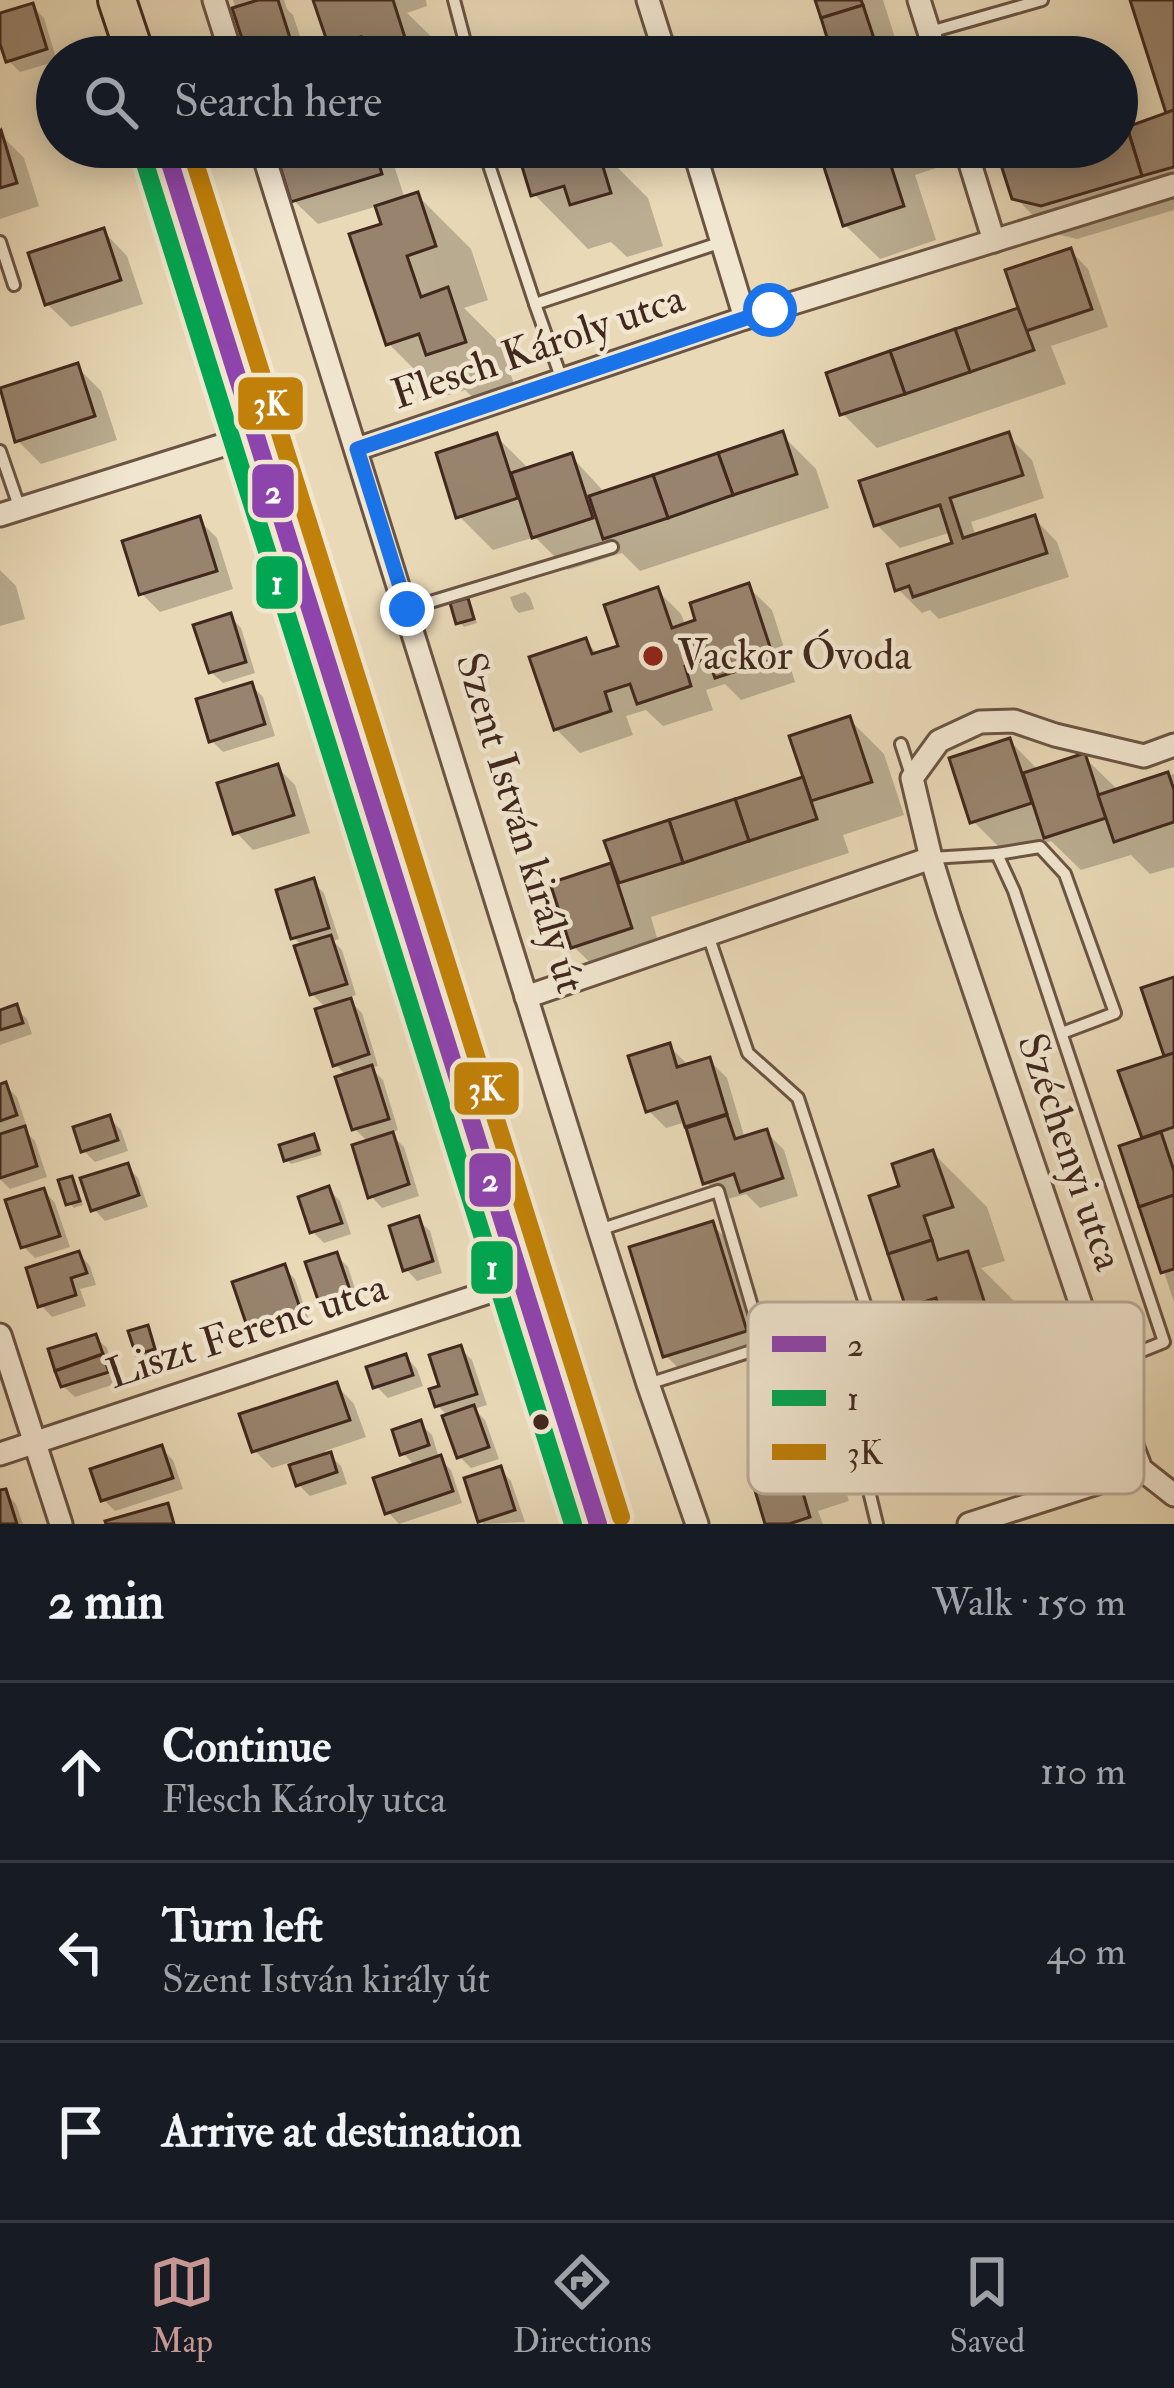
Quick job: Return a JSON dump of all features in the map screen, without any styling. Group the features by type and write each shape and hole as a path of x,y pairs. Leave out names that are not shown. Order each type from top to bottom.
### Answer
{"main road":[{"path":"117,0 129,36"},
{"path":"172,168 598,1524"}],"street":[{"path":"214,0 225,36"},
{"path":"648,0 659,36"},
{"path":"919,0 931,36"},
{"name":"Szent István király út","path":"268,168 599,1230 698,1524"},
{"name":"Flesch Károly utca","path":"699,168 745,318"},
{"path":"971,168 994,241"},
{"name":"Flesch Károly utca","path":"357,449 745,318 1174,185"},
{"path":"10,512 258,434"},
{"path":"912,778 939,740 980,722 1014,721 1144,756 1174,745"},
{"name":"Széchenyi utca","path":"912,778 931,858 1080,1302"},
{"path":"526,997 931,858"},
{"name":"Liszt Ferenc utca","path":"0,1454 519,1282"},
{"path":"0,1335 61,1524"},
{"path":"1144,1471 1174,1495"},
{"path":"969,1524 1063,1494"}],"lane":[{"path":"454,0 463,36"},
{"path":"930,33 1042,0"},
{"path":"490,168 562,380"},
{"path":"0,242 14,285"},
{"path":"535,304 722,242"},
{"path":"0,451 10,512"},
{"path":"407,609 612,547"},
{"path":"901,744 912,778"},
{"path":"931,858 1040,847 1065,874 1115,1013 1062,1033"},
{"path":"997,854 1014,891 1164,1342 1144,1350"},
{"path":"708,935 748,1052 798,1098 864,1302"},
{"path":"599,1230 718,1192 751,1302"},
{"path":"648,1384 748,1352"},
{"path":"870,1494 877,1524"}],"building":[{"path":"278,0 289,36 241,36 232,8"},
{"path":"313,0 393,0 404,36 325,36"},
{"path":"815,0 861,0 863,5 821,18"},
{"path":"1130,0 1174,0 1174,110 1166,113"},
{"path":"33,3 43,36 36,36 36,52 6,62 0,44 0,13"},
{"path":"863,5 873,36 827,36 821,18"},
{"path":"1174,110 1174,167 1142,176 1138,123"},
{"path":"0,131 17,183 0,188"},
{"path":"1138,163 1142,176 1041,206 1012,199 1002,168 1138,168"},
{"path":"280,168 380,168 382,174 291,202"},
{"path":"522,168 603,168 611,193 570,205 564,186 531,196"},
{"path":"824,168 892,168 904,206 843,226"},
{"path":"418,192 436,246 407,256 421,297 448,287 466,342 426,355 419,334 386,345 349,234 381,224 375,206"},
{"path":"104,228 121,280 45,305 28,253"},
{"path":"1071,248 1092,309 1026,331 1005,270"},
{"path":"1018,308 1034,350 970,372 955,329"},
{"path":"955,329 970,372 905,394 890,351"},
{"path":"890,351 905,394 840,415 826,373"},
{"path":"78,363 95,416 15,442 0,388"},
{"path":"783,431 797,474 733,495 718,453"},
{"path":"1009,432 1023,475 950,498 963,538 1035,515 1047,553 913,597 909,586 895,591 887,564 952,543 940,505 874,526 859,481"},
{"path":"497,433 518,498 456,518 436,453"},
{"path":"572,453 593,518 532,538 511,473"},
{"path":"718,453 733,495 668,518 653,475"},
{"path":"653,475 668,518 603,539 589,496"},
{"path":"200,516 217,571 139,595 122,541"},
{"name":"Vackor Óvoda","path":"749,583 774,659 715,678 708,658 685,666 691,686 637,704 630,684 605,692 611,711 554,730 529,657 586,638 592,654 618,646 604,605 658,587 672,628 695,620 690,603"},
{"path":"468,598 474,619 456,624 450,603"},
{"path":"231,613 246,662 209,673 193,625"},
{"path":"252,682 265,724 209,742 196,699"},
{"path":"850,716 872,782 811,801 789,736"},
{"path":"1010,738 1032,803 970,823 949,758"},
{"path":"1085,753 1106,818 1044,838 1023,773"},
{"path":"278,764 294,815 233,834 217,783"},
{"path":"1168,772 1174,790 1174,822 1114,842 1098,795"},
{"path":"803,777 817,819 749,841 735,799"},
{"path":"735,799 749,841 683,863 669,820"},
{"path":"669,820 683,863 619,883 604,841"},
{"path":"611,863 632,928 571,948 550,883"},
{"path":"314,878 329,928 291,939 276,890"},
{"path":"331,935 347,984 310,995 294,946"},
{"path":"1174,977 1174,1053 1164,1056 1141,988"},
{"path":"351,998 369,1054 333,1066 315,1009"},
{"path":"17,1004 23,1023 0,1030 0,1010"},
{"path":"670,1043 677,1067 710,1057 727,1114 685,1127 677,1102 646,1112 628,1056"},
{"path":"1174,1053 1174,1127 1142,1138 1118,1071"},
{"path":"372,1065 389,1119 352,1130 335,1077"},
{"path":"6,1082 17,1115 0,1121 0,1084"},
{"path":"110,1115 118,1140 81,1152 73,1127"},
{"path":"727,1115 735,1139 767,1129 783,1178 740,1192 734,1174 703,1184 686,1128"},
{"path":"25,1126 37,1166 0,1178 0,1134"},
{"path":"393,1132 409,1184 368,1198 352,1145"},
{"path":"1161,1132 1174,1171 1174,1195 1139,1207 1119,1146"},
{"path":"314,1134 319,1150 284,1161 279,1145"},
{"path":"933,1150 953,1207 924,1216 932,1240 888,1254 869,1196 899,1186 892,1164"},
{"path":"128,1163 139,1195 91,1211 80,1178"},
{"path":"72,1176 80,1201 66,1205 58,1180"},
{"path":"329,1186 342,1223 310,1233 298,1197"},
{"path":"44,1188 60,1236 21,1248 5,1200"},
{"path":"1174,1195 1174,1269 1161,1273 1139,1207"},
{"path":"419,1216 433,1261 403,1271 389,1226"},
{"path":"713,1221 747,1331 663,1357 629,1247"},
{"path":"932,1240 938,1260 968,1251 984,1302 937,1302 936,1298 904,1302 888,1254"},
{"path":"79,1251 87,1273 71,1278 76,1295 38,1307 26,1268"},
{"path":"337,1252 351,1293 319,1303 305,1262"},
{"path":"285,1264 301,1311 248,1329 232,1282"},
{"path":"148,1325 155,1349 136,1355 128,1331"},
{"path":"96,1334 103,1354 55,1371 48,1349"},
{"path":"461,1345 477,1394 435,1407 429,1389 439,1386 429,1355"},
{"path":"103,1354 109,1372 61,1387 55,1371"},
{"path":"406,1354 413,1375 373,1388 366,1367"},
{"path":"337,1382 350,1420 252,1452 239,1414"},
{"path":"474,1405 489,1447 457,1458 442,1416"},
{"path":"421,1420 429,1445 400,1455 392,1430"},
{"path":"162,1445 173,1478 101,1501 90,1469"},
{"path":"331,1452 337,1472 296,1486 289,1465"},
{"path":"441,1455 453,1491 385,1514 373,1478"},
{"path":"501,1466 515,1510 478,1522 464,1478"},
{"path":"6,1489 17,1524 0,1524 0,1490"},
{"path":"756,1494 803,1494 810,1517 789,1524 765,1524"},
{"path":"168,1503 174,1524 105,1521"}],"transit line":[{"name":"1","path":"146,168 573,1524"},
{"name":"2","path":"172,168 598,1524"},
{"name":"3K","path":"197,168 621,1517"}],"place":[{"name":"Vackor Óvoda","path":"653,656"}],"route":[{"path":"407,609 357,449 770,310"}]}
